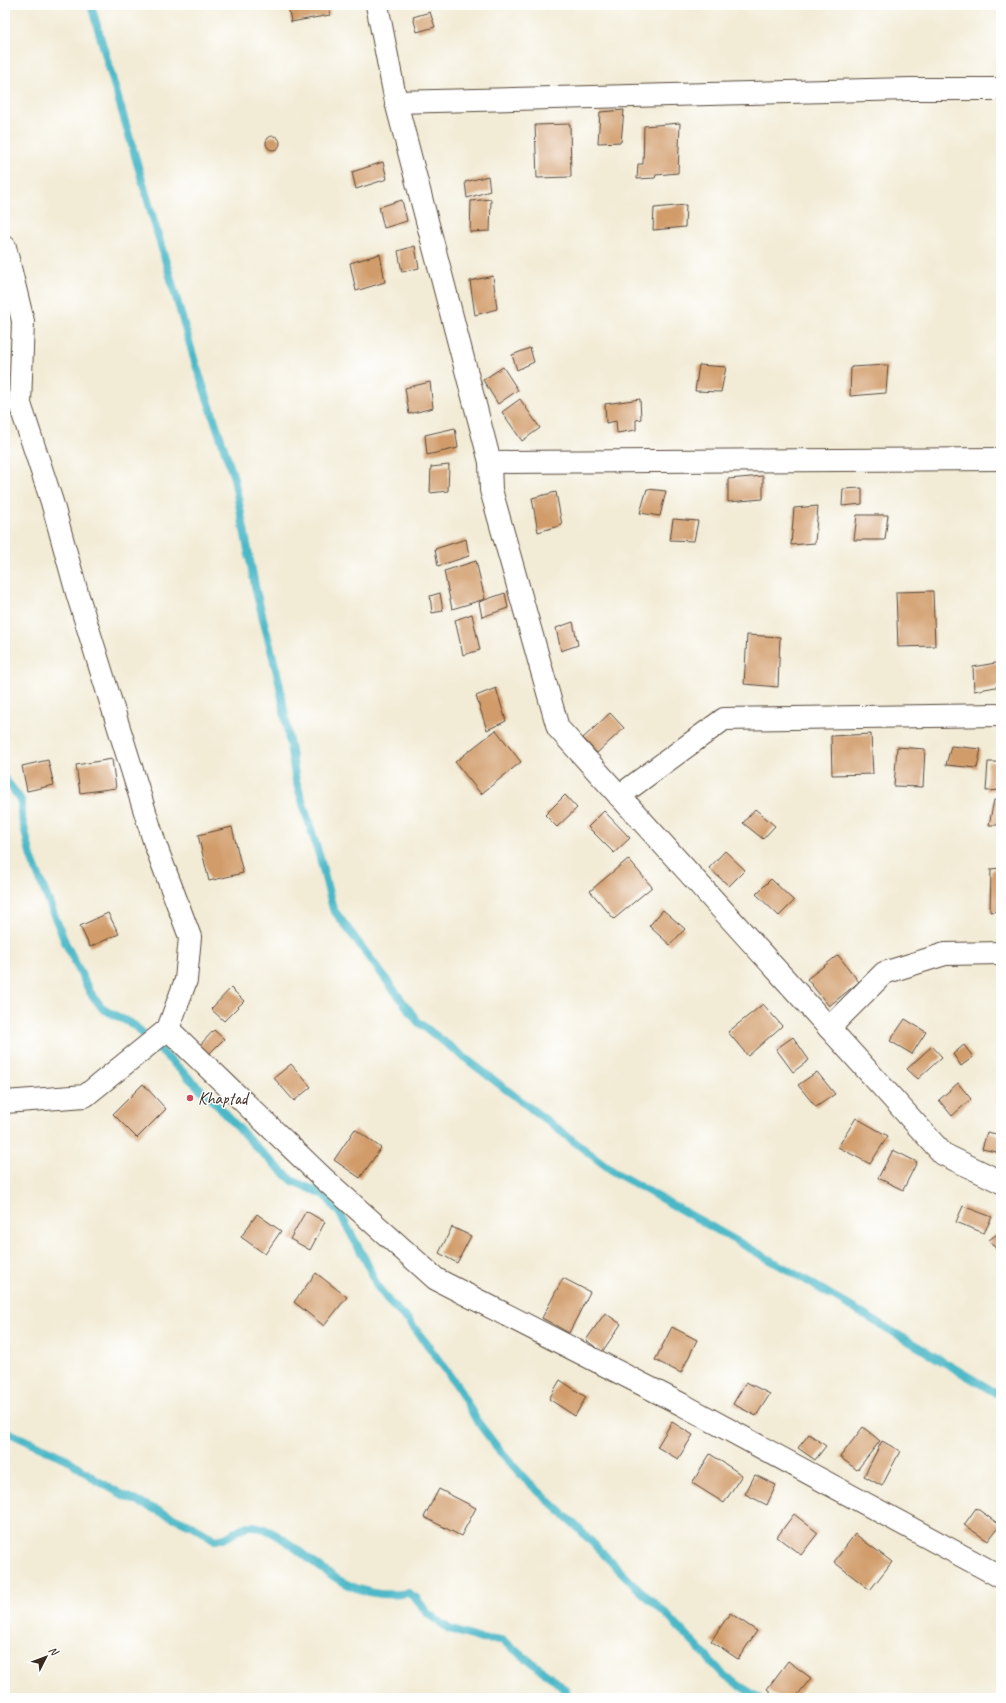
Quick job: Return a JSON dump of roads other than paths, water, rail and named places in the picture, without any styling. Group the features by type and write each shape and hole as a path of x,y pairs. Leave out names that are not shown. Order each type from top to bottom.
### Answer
{"street":[{"path":"377,5 396,102 490,462 491,490 558,728 943,1154 1001,1182"},
{"path":"396,102 910,89 1001,89"},
{"path":"5,247 23,321 20,404 52,502 77,593 152,836 190,937 186,980 163,1033 85,1096 5,1102"},
{"path":"490,462 1001,459"},
{"path":"619,796 724,719 1001,715"},
{"path":"829,1028 884,973 945,954 1001,953"},
{"path":"163,1033 436,1280 683,1405 1001,1577"}],"waterway":[{"path":"91,5 195,362 234,478 256,591 279,681 296,781 320,858 333,909 418,1022 614,1172 804,1279 1001,1396"},
{"path":"5,779 21,800 21,814 31,857 65,942 90,992 103,1009 134,1025 219,1107 260,1151 293,1181 325,1195 340,1214 366,1261 377,1286 391,1304 408,1320 427,1344 458,1387 477,1421 500,1451 525,1479 575,1525 632,1583 665,1613 726,1677 759,1698"},
{"path":"5,1431 67,1459 96,1480 125,1496 193,1526 215,1540 226,1538 239,1530 249,1526 254,1526 278,1536 324,1570 349,1585 377,1594 392,1595 408,1593 416,1598 428,1614 449,1629 481,1639 502,1640 552,1678 565,1690 568,1698"}],"place":[{"name":"Khaptad","path":"190,1098"}]}
